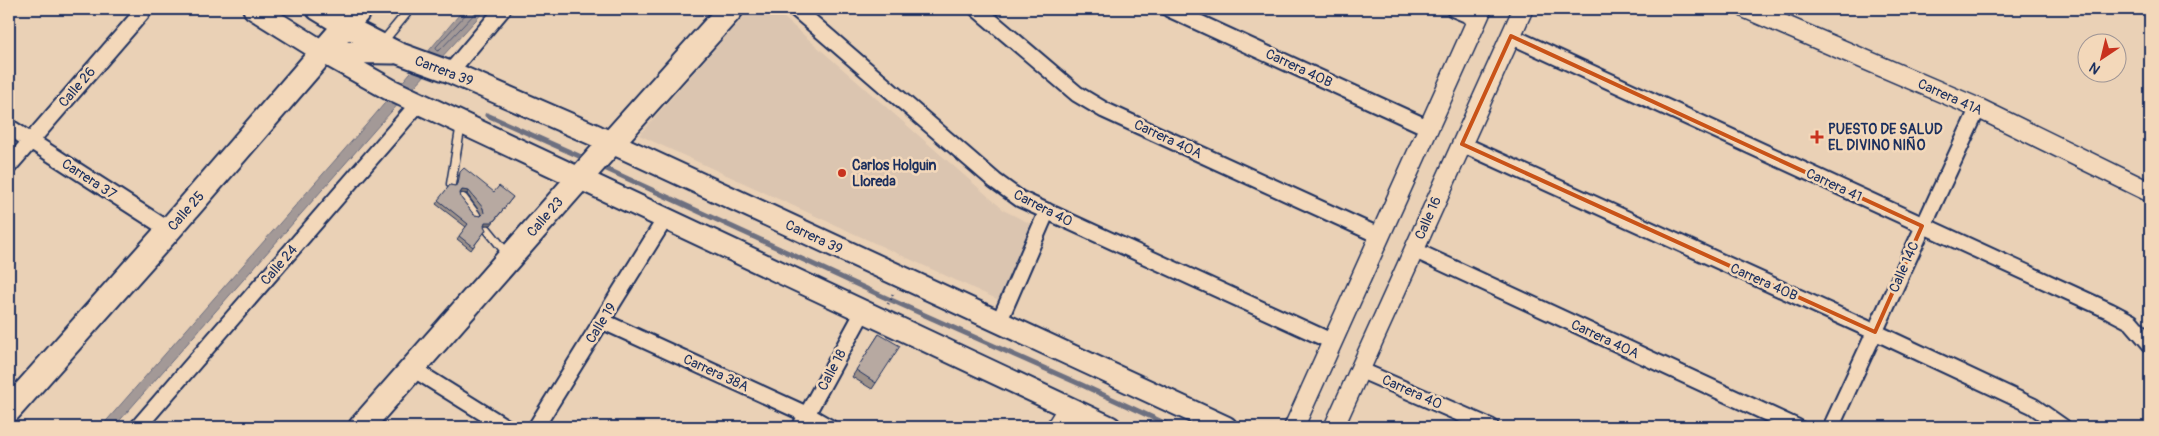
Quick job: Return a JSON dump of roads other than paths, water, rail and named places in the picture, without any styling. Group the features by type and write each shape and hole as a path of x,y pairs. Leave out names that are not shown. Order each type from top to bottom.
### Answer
{"main road":[{"path":"254,9 323,52 389,89 461,123 584,173 665,219 1110,427"},
{"name":"Carrera 39","path":"317,9 392,53 443,70 1226,427"},
{"name":"Calle 25","path":"10,405 169,230 360,9"},
{"name":"Calle 23","path":"361,427 731,9"},
{"name":"Carrera 39","path":"323,52 392,53"}],"street":[{"name":"Calle 26","path":"9,166 145,9"},
{"path":"443,70 503,9"},
{"name":"Carrera 40","path":"796,9 995,181 1020,199 1333,342"},
{"name":"Carrera 40A","path":"977,9 1077,94 1104,110 1380,236"},
{"name":"Carrera 40B","path":"1169,9 1429,128"},
{"path":"1294,427 1480,14 1454,9"},
{"name":"Calle 16","path":"1334,427 1523,9"},
{"name":"Carrera 41A","path":"1747,9 1774,14 1978,108 2150,192"},
{"name":"Carrera 41","path":"1511,36 2117,314 2131,322 2150,344"},
{"name":"Calle 24","path":"138,427 416,101"},
{"name":"Calle 14C","path":"1831,427 1978,108"},
{"name":"Carrera 37","path":"9,127 169,230"},
{"name":"Carrera 40B","path":"1462,144 2033,406 2062,427"},
{"path":"999,322 1047,211"},
{"name":"Calle 19","path":"536,427 665,219"},
{"name":"Carrera 40A","path":"1414,250 1797,427"},
{"name":"Calle 18","path":"804,421 863,312"},
{"name":"Carrera 38A","path":"602,321 804,421 829,427"},
{"path":"413,370 506,427"},
{"name":"Carrera 40","path":"1360,370 1492,427"},
{"path":"1056,427 1068,408"}],"lane":[{"path":"392,53 410,9"},
{"path":"451,184 461,123"},
{"path":"463,198 476,215"},
{"path":"487,229 510,257"}],"water":[{"path":"464,9 486,9 380,124 114,427 101,427 373,117"}],"waterway":[{"path":"487,115 588,160"},
{"path":"600,166 1173,427"}],"place":[{"name":"PUESTO DE SALUD EL DIVINO NIÑO","path":"1817,137"},
{"name":"Carlos Holguin Lloreda","path":"842,173"}]}
